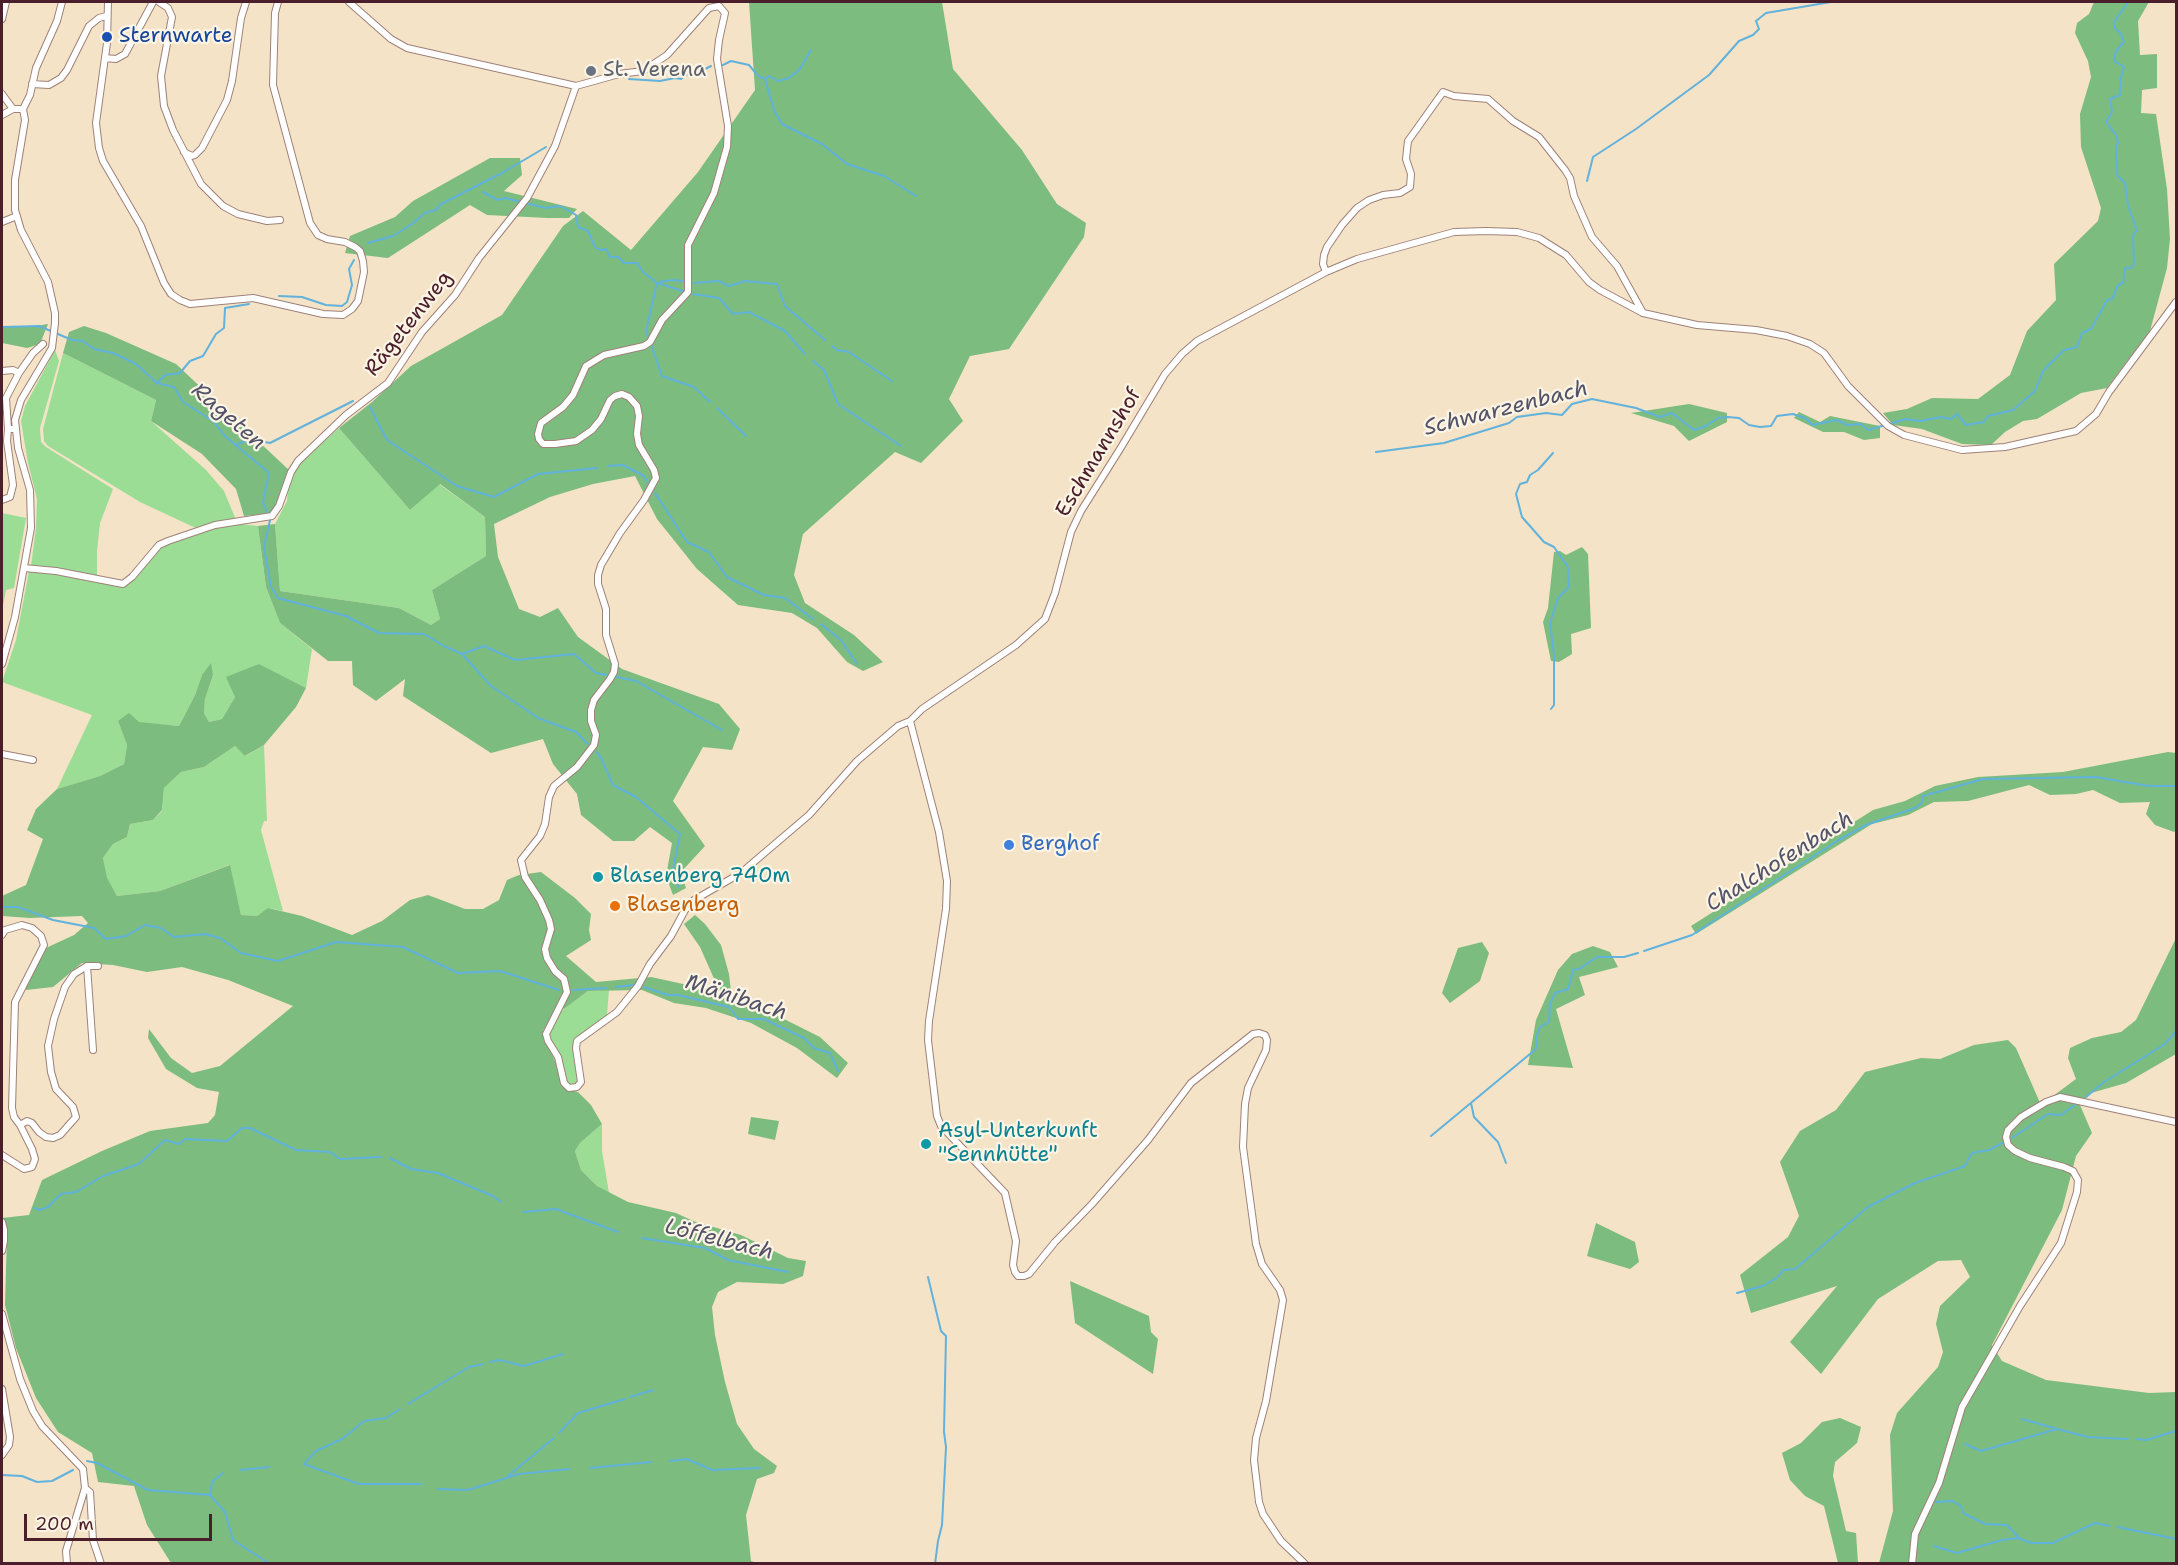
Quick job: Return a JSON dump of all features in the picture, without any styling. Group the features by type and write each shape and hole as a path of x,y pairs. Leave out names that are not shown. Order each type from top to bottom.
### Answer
{"street":[{"path":"2,19 6,2"},
{"path":"2,500 10,497 13,485 7,441 21,400 52,348 55,331 55,313 48,282 21,230 17,216 15,183 25,120 22,109 30,95 36,68 57,21 62,2"},
{"path":"108,2 105,58 96,123 99,147 103,161 141,226 164,283 171,294 190,304 253,298 332,316 343,315 358,301 364,272 360,251 345,242 318,235 310,223 273,85 275,13 278,2"},
{"path":"105,58 116,59 125,54 153,2"},
{"path":"159,2 168,8 172,17 162,76 164,106 173,130 201,184 223,206 240,215 267,221 280,220"},
{"path":"184,152 192,156 199,152 209,138 227,100 241,18 246,2"},
{"path":"349,2 391,39 407,48 576,86"},
{"name":"Eschmannshof","path":"576,86 619,74 643,72 667,55 710,8 719,6 723,9 725,16 717,59 728,126 727,147 714,193 688,245 688,292 662,320 651,342 644,346 604,355 586,366 573,395 563,407 541,423 537,434 543,444 576,441 592,430 601,419 610,400 622,394 629,397 637,406 639,445 654,470 656,478 644,500 620,533 601,565 598,575 598,584 606,609 606,635 615,664 610,680 594,700 591,710 591,721 596,735 594,745 577,767 554,786 549,797 545,824 540,836 521,860 521,869 549,920 551,929 545,949 547,958 555,971 564,979 567,992 546,1034 558,1057 564,1083 569,1088 576,1088 581,1082 577,1041 617,1012 638,986 685,910 694,900 748,867 809,815 857,760 898,726 910,721 922,710 1016,645 1045,619 1055,593 1071,532 1081,511 1165,374 1182,354 1197,341 1326,272 1357,259 1454,232 1517,232 1539,238 1566,255 1589,282 1600,290 1643,313 1697,325 1756,330 1787,336 1810,344 1824,353 1848,386 1886,424 1904,435 1962,450 2005,447 2076,430 2096,414 2109,392 2176,302"},
{"path":"32,84 49,85 61,78 89,26 99,18 106,16"},
{"name":"Rägetenweg","path":"24,568 56,571 123,584 132,577 153,551 168,541 215,525 272,516 279,506 291,472 298,461 346,415 388,383 422,332 455,295 479,258 520,207 555,146 576,86"},
{"path":"1326,272 1323,264 1327,247 1357,208 1369,200 1400,193 1410,187 1411,174 1406,159 1408,141 1443,92 1454,96 1488,99 1513,121 1539,137 1570,178 1574,196 1592,237 1617,266 1643,313"},
{"path":"2,94 13,109"},
{"path":"2,115 13,109 22,109"},
{"path":"2,222 17,216"},
{"path":"2,664 15,617 31,528 30,490 11,429 6,398 19,373 33,353 43,344"},
{"path":"2,371 13,370 19,373"},
{"path":"910,721 939,832 947,881 946,909 928,1040 937,1116 941,1126 1005,1193 1016,1241 1013,1265 1018,1276 1029,1274 1055,1242 1092,1204 1148,1140 1191,1083 1253,1034 1264,1035 1267,1040 1266,1050 1248,1088 1243,1147 1256,1244 1262,1264 1280,1290 1283,1300 1266,1401 1256,1438 1254,1460 1258,1502 1263,1514 1281,1542 1305,1563"},
{"path":"2,754 33,760"},
{"path":"2,935 5,930 22,925 32,928 41,936 44,945 15,1002 12,1108 14,1117 35,1159 32,1167 24,1169 2,1155"},
{"path":"20,1125 27,1121 46,1137 53,1138 60,1135 76,1117 73,1107 56,1089 51,1072 48,1046 65,987 74,974 87,966 98,966"},
{"path":"87,966 93,1050"},
{"path":"1912,1563 1915,1534 1939,1483 1962,1407 2020,1306 2061,1243 2073,1208 2078,1180 2073,1172 2015,1151 2008,1144 2006,1137 2008,1130 2021,1117 2046,1102 2060,1097 2176,1122"},
{"path":"2,1222 4,1241 2,1251"},
{"path":"2,1314 29,1403 42,1426 83,1468 85,1488 68,1544 66,1563"},
{"path":"2,1389 10,1437 9,1445 2,1455"},
{"path":"85,1488 90,1492 93,1540 101,1563"}],"green space":[{"path":"749,2 942,2 953,69 1022,150 1057,204 1086,223 1084,237 1009,349 970,356 949,399 963,421 921,463 895,452 803,534 794,575 805,603 854,635 883,662 863,671 847,662 817,628 792,613 738,605 697,569 657,519 635,476 593,484 550,497 494,524 498,557 519,609 540,617 558,608 578,637 622,669 719,704 740,729 732,750 703,747 673,801 705,846 681,872 686,888 673,895 666,876 672,843 650,827 634,841 613,841 581,815 577,794 553,764 543,739 491,753 403,696 405,679 376,701 353,685 352,661 328,661 280,623 266,587 258,526 275,524 280,591 399,608 431,625 440,619 432,590 486,556 485,517 440,484 410,510 339,428 372,402 411,366 502,315 563,226 583,211 631,250 698,172 755,90"},
{"path":"2094,2 2149,2 2138,21 2140,55 2157,54 2157,88 2142,90 2141,113 2156,114 2167,189 2170,239 2167,268 2150,331 2107,388 2081,393 2037,419 2023,421 2005,432 1991,445 1962,444 1922,429 1893,425 1883,413 1907,409 1932,398 1978,399 2010,375 2027,331 2056,300 2054,264 2098,221 2101,208 2081,147 2080,114 2091,77 2088,61 2075,33 2077,23 2089,14"},
{"path":"490,158 520,158 522,175 504,191 577,209 569,218 548,218 487,215 470,205 388,258 345,253 350,236 395,217 413,201"},
{"path":"48,324 40,344 27,348 2,343 2,326 29,327"},
{"path":"84,326 106,333 176,364 290,471 273,513 244,516 236,489 202,454 151,421 156,400 63,353 69,332"},
{"path":"55,350 59,361 40,428 41,442 113,489 100,523 97,579 31,566 37,499 21,421 25,406"},
{"path":"63,353 156,400 151,421 206,470 224,491 236,520 198,529 140,502 48,446 44,441 43,429"},
{"path":"1689,404 1727,413 1727,422 1689,441 1674,426 1631,413"},
{"path":"1799,412 1820,422 1830,416 1880,426 1880,438 1864,440 1844,432 1823,432 1794,418"},
{"path":"339,428 410,510 439,484 485,517 486,556 432,590 440,619 431,625 399,608 280,591 275,524 287,501 288,487 297,466"},
{"path":"2,513 26,518 14,588 6,590 2,611"},
{"path":"231,523 258,526 266,587 280,623 312,649 306,688 258,664 222,719 209,722 204,713 205,699 213,675 202,675 195,695 179,726 118,721 127,745 124,764 100,776 57,789 92,715 2,682 16,640 29,571 56,572 123,585 160,547"},
{"path":"1582,547 1588,554 1591,628 1571,634 1572,654 1559,662 1551,661 1543,622 1548,608 1554,552 1560,551 1566,555"},
{"path":"211,663 213,675 205,699 204,713 209,722 222,719 235,697 226,677 259,664 306,688 296,707 264,745 245,756 235,746 204,767 181,772 164,788 162,810 153,820 130,824 127,837 113,844 103,858 107,878 117,896 160,891 230,865 241,915 257,916 268,908 302,916 352,935 382,921 410,900 428,895 465,909 483,909 499,900 507,880 519,875 541,872 575,898 591,914 589,930 591,940 566,956 596,982 651,977 720,992 700,947 684,924 695,915 721,945 729,974 732,1000 776,1015 820,1037 848,1063 837,1078 797,1048 751,1023 706,1008 674,1003 642,990 588,991 564,1009 558,1005 543,1031 566,1089 578,1092 591,1105 602,1124 580,1143 575,1151 581,1170 597,1186 628,1202 676,1213 693,1221 741,1235 788,1258 806,1261 803,1276 783,1284 737,1282 718,1292 712,1307 715,1335 725,1382 737,1424 754,1449 777,1466 774,1473 757,1479 746,1515 751,1561 757,1563 171,1563 147,1525 134,1486 98,1482 92,1453 58,1432 36,1398 16,1348 5,1305 7,1234 2,1235 2,1218 29,1215 42,1180 150,1131 208,1123 215,1115 219,1092 197,1088 166,1069 148,1038 149,1029 171,1058 192,1073 220,1066 293,1006 228,980 182,967 147,972 113,965 82,963 53,987 26,990 28,974 46,948 74,935 88,923 82,916 30,918 2,916 2,896 26,885 43,839 27,830 36,809 57,789 100,776 124,764 127,745 118,721 129,713 139,722 179,726 195,695 202,675"},
{"path":"264,745 267,821 264,821 261,830 283,911 269,908 257,916 241,915 229,865 160,891 117,896 106,878 103,858 113,844 127,837 130,824 153,820 162,811 164,788 181,772 204,767 235,746 246,756"},
{"path":"2168,752 2176,753 2176,830 2174,832 2155,825 2146,814 2150,802 2120,803 2093,790 2076,794 2050,795 2029,785 1968,801 1934,802 1908,815 1872,824 1696,934 1691,926 1873,810 1905,801 1935,786 1978,777 2063,772"},
{"path":"2176,938 2176,1054 2126,1083 2091,1093 2080,1105 2092,1133 2076,1156 2062,1210 1992,1345 2002,1361 2046,1380 2149,1393 2176,1392 2176,1563 1879,1563 1893,1511 1890,1435 1897,1413 1938,1367 1943,1352 1936,1324 1940,1306 1970,1277 1961,1260 1938,1261 1878,1299 1821,1374 1790,1342 1837,1286 1751,1313 1740,1275 1788,1237 1799,1216 1780,1162 1800,1131 1836,1110 1865,1072 1921,1058 1940,1059 1974,1045 2008,1040 2016,1048 2041,1105 2076,1079 2068,1058 2070,1048 2092,1038 2121,1032 2136,1020"},
{"path":"1482,942 1489,953 1480,981 1450,1003 1442,993 1458,948"},
{"path":"1593,946 1610,952 1618,967 1579,977 1585,995 1556,1009 1573,1068 1528,1065 1536,1020 1558,970 1572,954"},
{"path":"609,990 607,1015 603,1021 574,1039 573,1049 578,1082 572,1085 566,1080 549,1028 560,1012 588,991"},
{"path":"751,1117 779,1121 775,1140 748,1134"},
{"path":"602,1124 602,1151 609,1193 597,1186 581,1170 575,1151 580,1143"},
{"path":"1596,1223 1635,1242 1639,1262 1630,1269 1587,1256"},
{"path":"1070,1281 1149,1316 1151,1332 1158,1339 1153,1374 1075,1323"},
{"path":"1840,1418 1861,1427 1857,1443 1835,1462 1833,1476 1846,1531 1856,1533 1858,1563 1838,1563 1824,1506 1805,1496 1790,1480 1782,1453 1801,1443 1822,1422"}],"waterway":[{"path":"1587,181 1593,157 1636,129 1709,75 1739,41 1753,35 1759,29 1756,21 1766,13 1831,2"},
{"name":"Schwarzenbach","path":"1376,452 1444,443 1509,423 1517,417 1546,413 1562,415 1572,404 1592,399 1636,408 1660,417 1672,413 1694,430 1718,418 1728,417 1739,418 1749,425 1771,426 1777,416 1793,414 1807,419 1812,425 1837,420 1847,425 1861,424 1868,430 1906,419 1920,421 1941,417 1951,419 1957,414 1966,425 1984,422 1988,416 2013,410 2035,391 2043,371 2064,350 2077,347 2082,333 2091,329 2107,300 2112,299 2118,285 2123,283 2125,268 2131,268 2134,264 2133,236 2137,230 2128,206 2125,183 2117,175 2116,135 2106,122 2112,112 2110,99 2120,95 2120,80 2124,67 2114,61 2116,51 2124,42 2121,34 2114,27 2114,22 2128,2"},
{"path":"765,79 769,76 778,81 789,78 800,69 811,50"},
{"path":"723,65 731,61 749,65 758,76 765,79 774,110 782,124 822,144 847,164 884,176 916,196"},
{"path":"629,79 660,81 681,79 688,74 695,74 711,66"},
{"path":"368,243 393,236 425,213 436,210 441,204 502,173 546,147"},
{"path":"483,192 498,200 505,198 546,208 560,206 576,215 578,227 588,231 595,247 600,250 606,249 610,257 618,257 624,263 637,263 643,272 657,283 683,291"},
{"path":"279,296 302,297 326,305 342,306 347,302 352,285 349,269 354,260"},
{"path":"660,282 684,281"},
{"path":"694,283 719,281 729,286 745,281 777,284 785,306 825,340"},
{"path":"648,337 646,331 657,283"},
{"path":"693,294 719,298 733,314 749,312 785,331 805,354"},
{"path":"157,383 165,375 180,373 190,361 203,356 216,334 224,328 225,308 249,304"},
{"name":"Rageten","path":"2,327 39,326 72,340 83,341 94,349 113,353 136,364 157,383 174,387 183,402 213,421 225,436 269,473 263,502 270,520 264,547 271,587 278,598 346,616 379,633 424,634 462,654 491,686 538,718 576,732 588,744"},
{"path":"832,346 837,350 849,352 892,381"},
{"path":"652,347 662,376 694,387 710,402"},
{"path":"813,361 824,370 838,404 901,446"},
{"path":"236,445 250,439 270,443 353,401"},
{"path":"370,407 387,440 457,486 494,497 538,474 597,468"},
{"path":"717,408 746,436"},
{"path":"1551,709 1554,705 1554,655 1550,623 1558,598 1569,587 1568,567 1554,547 1544,542 1522,517 1516,494 1520,484 1527,482 1530,475 1538,470 1553,453"},
{"path":"608,466 623,465 644,476 649,484"},
{"path":"655,493 687,542 709,552 727,577 764,595 785,598 813,619"},
{"path":"821,624 841,640 857,664"},
{"path":"462,654 484,646 515,660 574,654 596,673 607,675"},
{"path":"617,677 636,681 722,730"},
{"path":"596,752 613,785 636,797 680,834 673,870 678,887"},
{"name":"Chalchofenbach","path":"1644,951 1692,935 1837,841 1866,825 1915,808 1922,803 1923,796 1983,779 2096,777 2149,786 2176,786"},
{"name":"Mänibach","path":"2,907 18,907 53,920 94,928 106,939 126,936 145,925 161,928 174,937 205,934 220,938 241,953 278,961 336,942 403,947 458,973 500,971 559,990"},
{"path":"1431,1136 1536,1049 1536,1037 1540,1027 1549,1022 1550,1004 1555,993 1568,989 1573,970 1579,969 1597,957 1624,957 1638,953"},
{"name":"Mänibach","path":"616,987 633,985"},
{"name":"Mänibach","path":"644,987 668,995 678,995 729,1007 738,1019 764,1019 804,1038 814,1048 830,1053 838,1071"},
{"name":"Mänibach","path":"573,990 606,988"},
{"path":"2086,1097 2104,1082 2165,1044 2176,1031"},
{"path":"1471,1103 1474,1117 1498,1142 1506,1163"},
{"path":"2012,1138 2048,1114 2061,1115 2075,1105"},
{"name":"Löffelbach","path":"34,1208 40,1210 48,1207 61,1194 76,1192 103,1176 139,1164 165,1140 179,1144 185,1139 227,1141 242,1128 250,1128 296,1150 330,1152 340,1159 381,1157"},
{"path":"1737,1293 1763,1286 1778,1277 1783,1270 1795,1269 1868,1207 1915,1183 1965,1166 1972,1153 1989,1150 2002,1143"},
{"name":"Löffelbach","path":"390,1158 411,1169 438,1173 493,1196 501,1202"},
{"name":"Löffelbach","path":"523,1212 556,1209 618,1232"},
{"name":"Löffelbach","path":"642,1238 705,1248 728,1260 788,1272"},
{"path":"928,1277 941,1331 946,1336 944,1432 946,1447 942,1525 935,1564"},
{"path":"490,1362 499,1360 524,1366 563,1354"},
{"path":"408,1404 469,1367 483,1364"},
{"path":"630,1397 653,1390"},
{"path":"559,1433 578,1413 625,1399"},
{"path":"400,1409 386,1418 364,1421 342,1439 316,1451 304,1464 359,1484 421,1484"},
{"path":"2022,1419 2054,1428"},
{"path":"1965,1444 1981,1451 2057,1429 2088,1437 2128,1439"},
{"path":"2137,1439 2146,1440 2176,1431"},
{"path":"508,1476 554,1438"},
{"path":"670,1461 687,1459 712,1470 760,1468"},
{"path":"87,1461 97,1463 148,1490 210,1495 212,1482 223,1473"},
{"path":"590,1468 651,1462"},
{"path":"241,1470 269,1467"},
{"path":"438,1489 468,1490 519,1474 569,1469"},
{"path":"2,1475 22,1476 37,1482 52,1481 73,1470"},
{"path":"210,1495 225,1512 233,1540 270,1564"},
{"path":"1936,1502 1952,1501 1961,1506 1963,1513 1985,1524 2007,1525 2018,1537"},
{"path":"1934,1546 1957,1553 2002,1540 2019,1538 2031,1543 2053,1543 2095,1523 2109,1526"},
{"path":"2118,1527 2176,1539"}],"place":[{"name":"Sternwarte","path":"107,37"},
{"name":"St. Verena","path":"591,71"},
{"name":"Berghof","path":"1009,845"},
{"name":"Blasenberg 740m","path":"598,877"},
{"name":"Blasenberg","path":"615,906"},
{"name":"Asyl-Unterkunft \"Sennhütte\"","path":"926,1144"}]}
